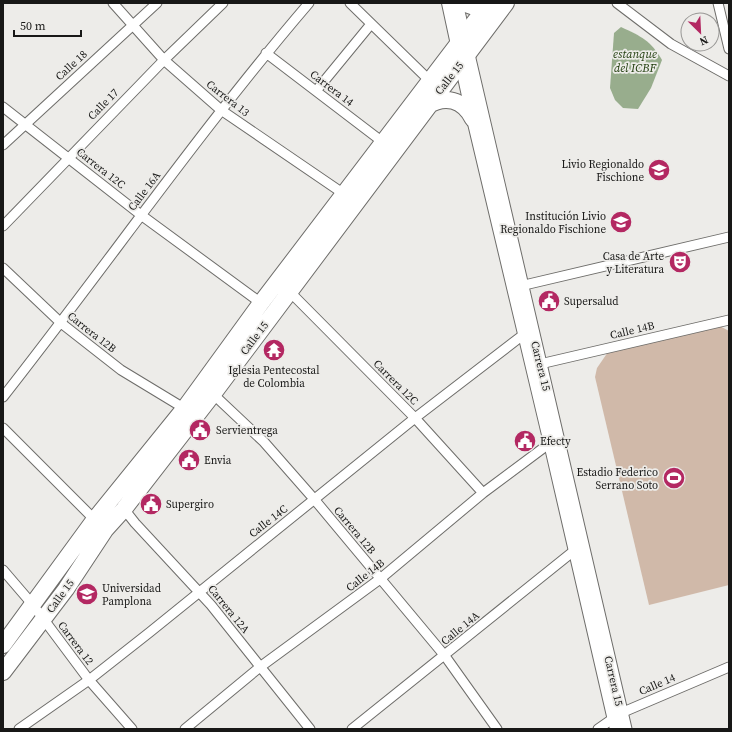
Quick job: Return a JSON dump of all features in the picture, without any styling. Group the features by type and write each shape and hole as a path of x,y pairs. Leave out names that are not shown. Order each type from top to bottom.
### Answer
{"highway":[{"path":"464,3 477,8 488,5"},
{"name":"Calle 15","path":"3,672 43,619 100,524 124,509 191,412 261,303 384,143 429,80 462,49 506,3"},
{"name":"Calle 15","path":"3,645 33,605 191,412 213,394 427,106 488,5"},
{"path":"427,106 435,101 444,99 453,100 462,104 472,119"}],"main road":[{"name":"Carrera 15","path":"456,3 462,49 528,333 540,364 555,442 617,720 625,729"}],"street":[{"name":"Carrera 13","path":"113,3 164,60 221,110 344,194"},
{"name":"Calle 18","path":"3,145 132,24 157,3"},
{"name":"Calle 17","path":"3,226 68,157 223,3"},
{"name":"Calle 16A","path":"3,397 61,323 221,110 266,53 309,3"},
{"path":"350,3 429,80"},
{"name":"Carrera 15","path":"448,3 462,49 472,119 517,287"},
{"path":"617,3 670,44 729,76"},
{"path":"718,3 729,49"},
{"path":"316,91 371,24"},
{"name":"Carrera 14","path":"266,53 384,143"},
{"name":"Carrera 12C","path":"3,107 141,215 261,303"},
{"path":"517,287 729,237"},
{"name":"Carrera 12B","path":"3,268 61,323 121,370 191,412"},
{"name":"Carrera 12C","path":"289,291 415,418 482,494"},
{"name":"Calle 14B","path":"540,364 729,320"},
{"name":"Carrera 15","path":"528,333 555,442"},
{"name":"Calle 14C","path":"19,729 89,680 415,418 528,333"},
{"name":"Carrera 12B","path":"213,394 264,442 314,499 445,656 496,729"},
{"path":"3,428 100,524"},
{"name":"Calle 14B","path":"185,729 260,667 380,579 482,494 555,442"},
{"name":"Carrera 12A","path":"124,509 135,523 199,591 310,729"},
{"name":"Calle 14A","path":"352,729 579,548"},
{"name":"Carrera 12","path":"3,570 33,605 89,680 132,729"},
{"name":"Calle 14","path":"598,729 729,667"}],"shaded area":[{"name":"Estadio Federico Serrano Soto","path":"718,325 729,331 729,585 649,605 595,377 597,368 608,352"}],"water":[{"name":"estanque del ICBF","path":"621,27 645,40 654,48 662,60 651,88 638,109 623,108 615,100 610,88 614,33"}],"place":[{"name":"Livio Regionaldo Fischione","path":"659,170"},
{"name":"Institución Livio Regionaldo Fischione","path":"621,222"},
{"name":"Casa de Arte y Literatura","path":"680,262"},
{"name":"Supersalud","path":"549,301"},
{"name":"Iglesia Pentecostal de Colombia","path":"274,350"},
{"name":"Servientrega","path":"200,430"},
{"name":"Efecty","path":"525,441"},
{"name":"Envia","path":"189,460"},
{"name":"Estadio Federico Serrano Soto","path":"674,478"},
{"name":"Supergiro","path":"151,504"},
{"name":"Universidad Pamplona","path":"87,594"}]}
